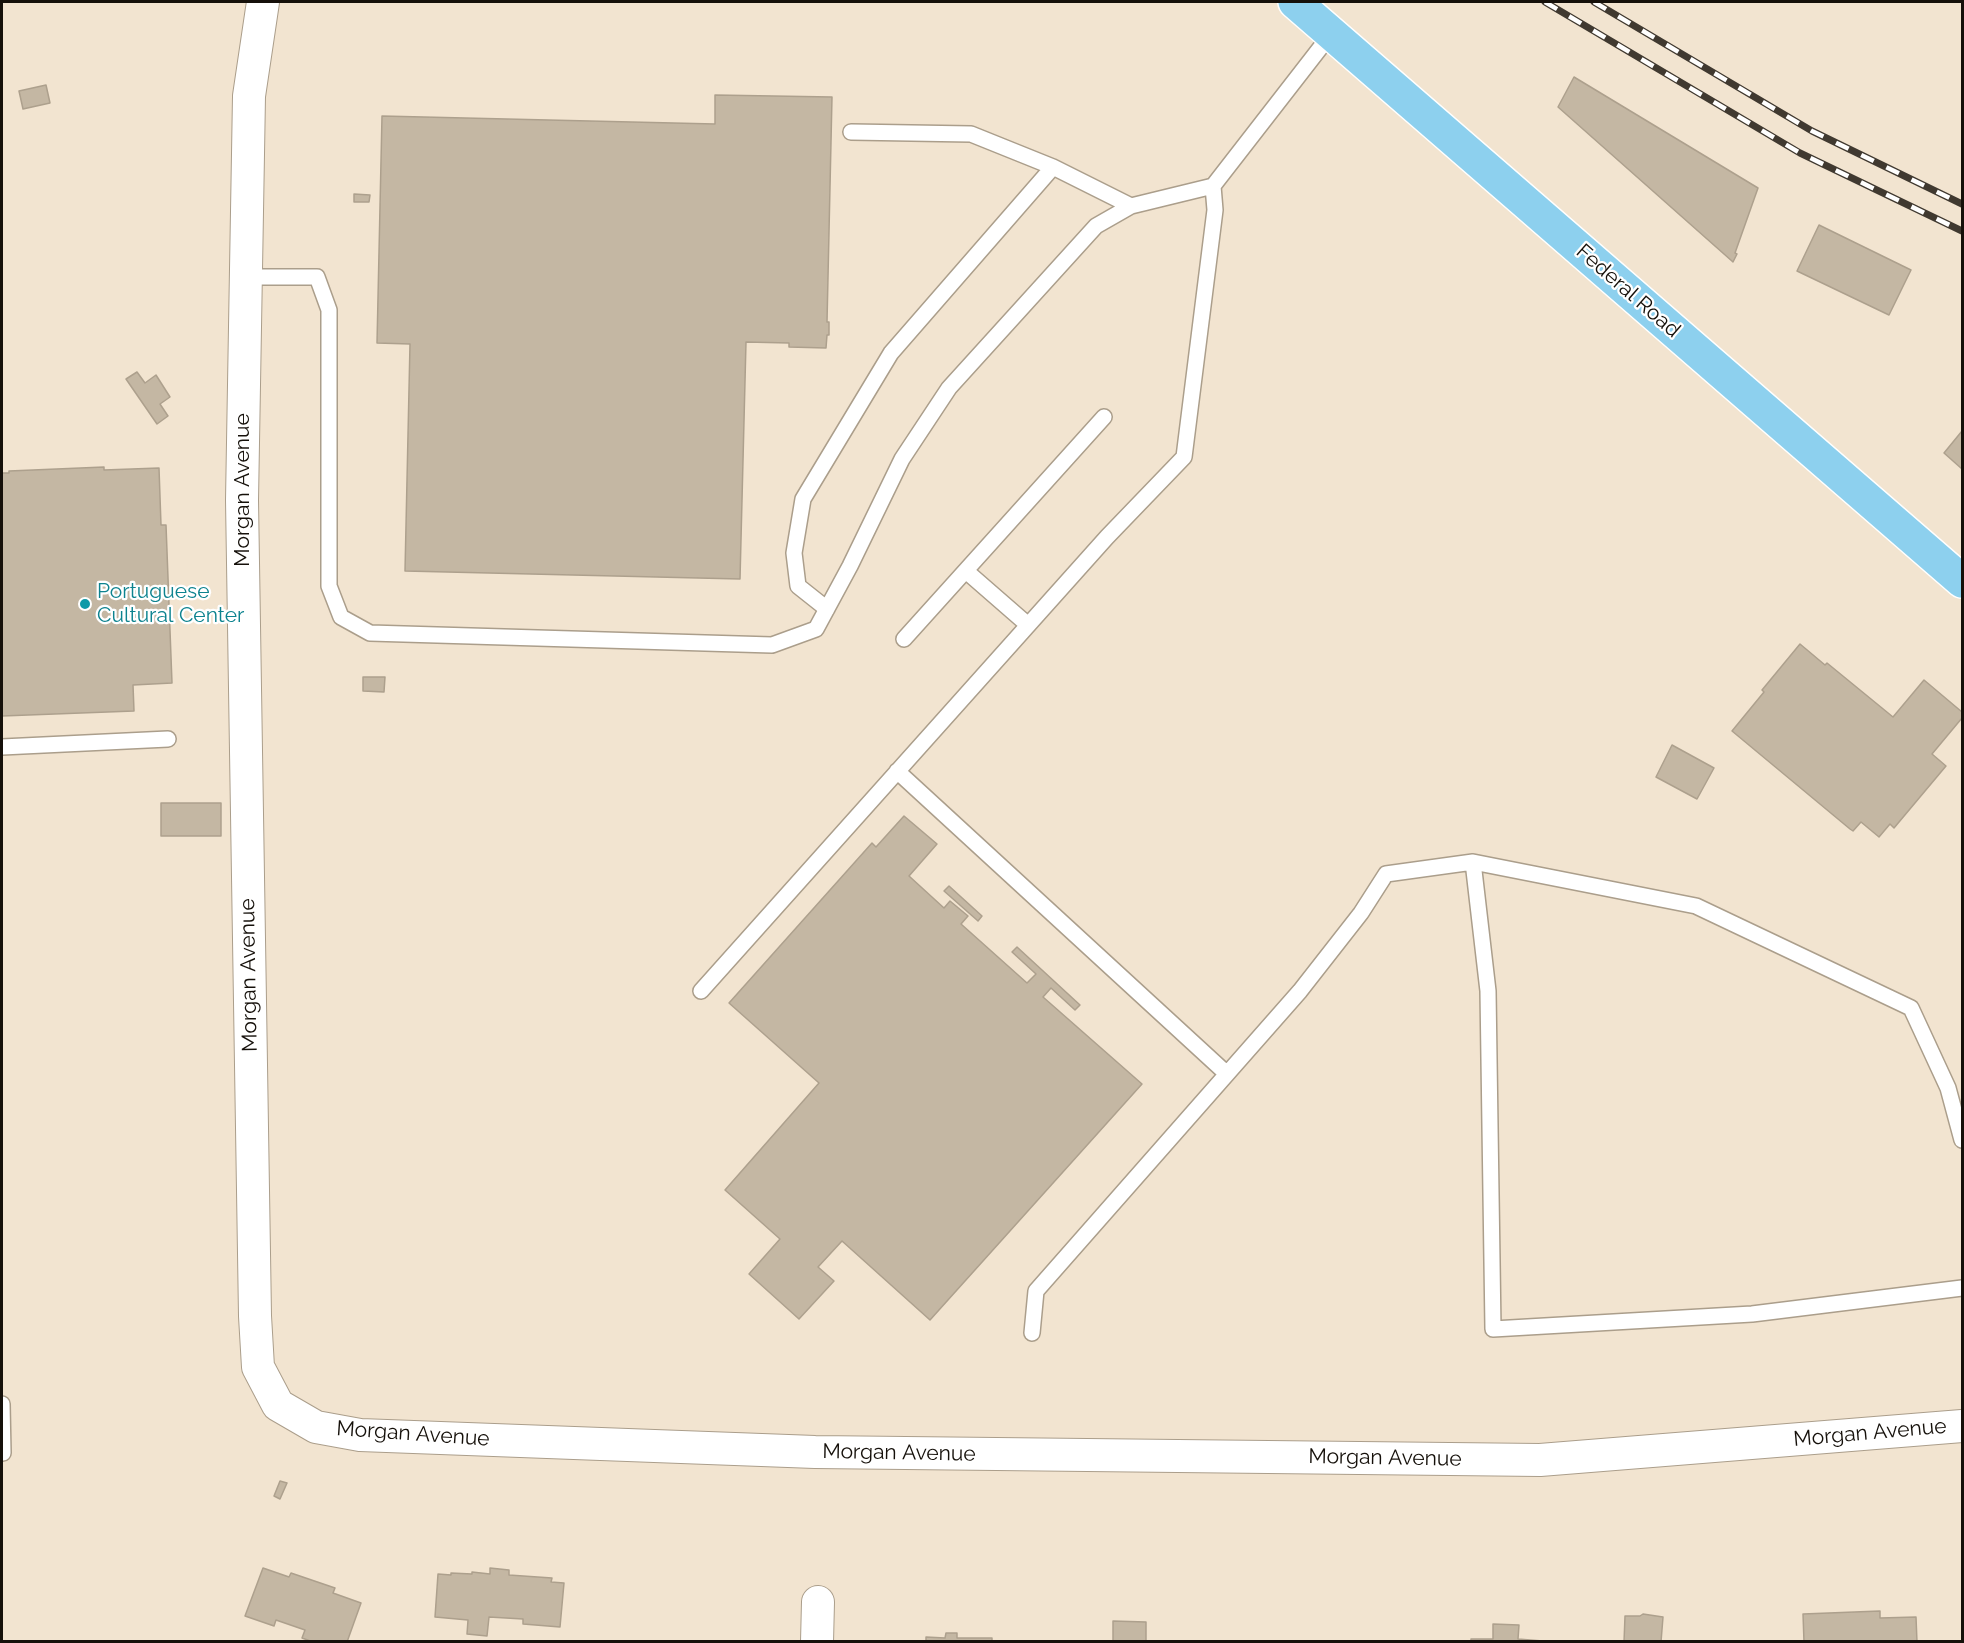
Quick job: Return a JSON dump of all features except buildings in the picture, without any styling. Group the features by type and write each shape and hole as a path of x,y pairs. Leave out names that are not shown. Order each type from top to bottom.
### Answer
{"main road":[{"name":"Federal Road","path":"1295,2 1962,581"}],"street":[{"name":"Morgan Avenue","path":"263,2 249,96 242,500 255,1317 258,1367 278,1405 316,1426 360,1435 884,1453 1540,1460 1962,1426"},
{"path":"817,1641 818,1602"}],"lane":[{"path":"246,277 317,277 329,310 329,586 341,617 370,633 772,645 816,629 902,459 949,388 1096,226 1131,206 1213,186 1331,34"},
{"path":"851,132 971,134 1053,167 1131,206"},
{"path":"827,609 798,586 794,553 803,499 891,353 1053,167"},
{"path":"701,991 1107,537 1184,457 1215,210 1213,186"},
{"path":"904,639 1104,417"},
{"path":"966,571 1028,625"},
{"path":"2,747 168,739"},
{"path":"897,771 1227,1074"},
{"path":"1473,862 1488,991 1493,1329 1752,1314 1962,1288"},
{"path":"1032,1333 1036,1291 1300,991 1361,913 1386,874 1473,862 1696,906 1911,1008 1948,1088 1962,1140"},
{"path":"2,1404 2,1453"}],"railway":[{"path":"1545,2 1800,153 1962,231"},
{"path":"1594,2 1812,131 1962,204"}],"place":[{"name":"Portuguese Cultural Center","path":"85,604"}]}
